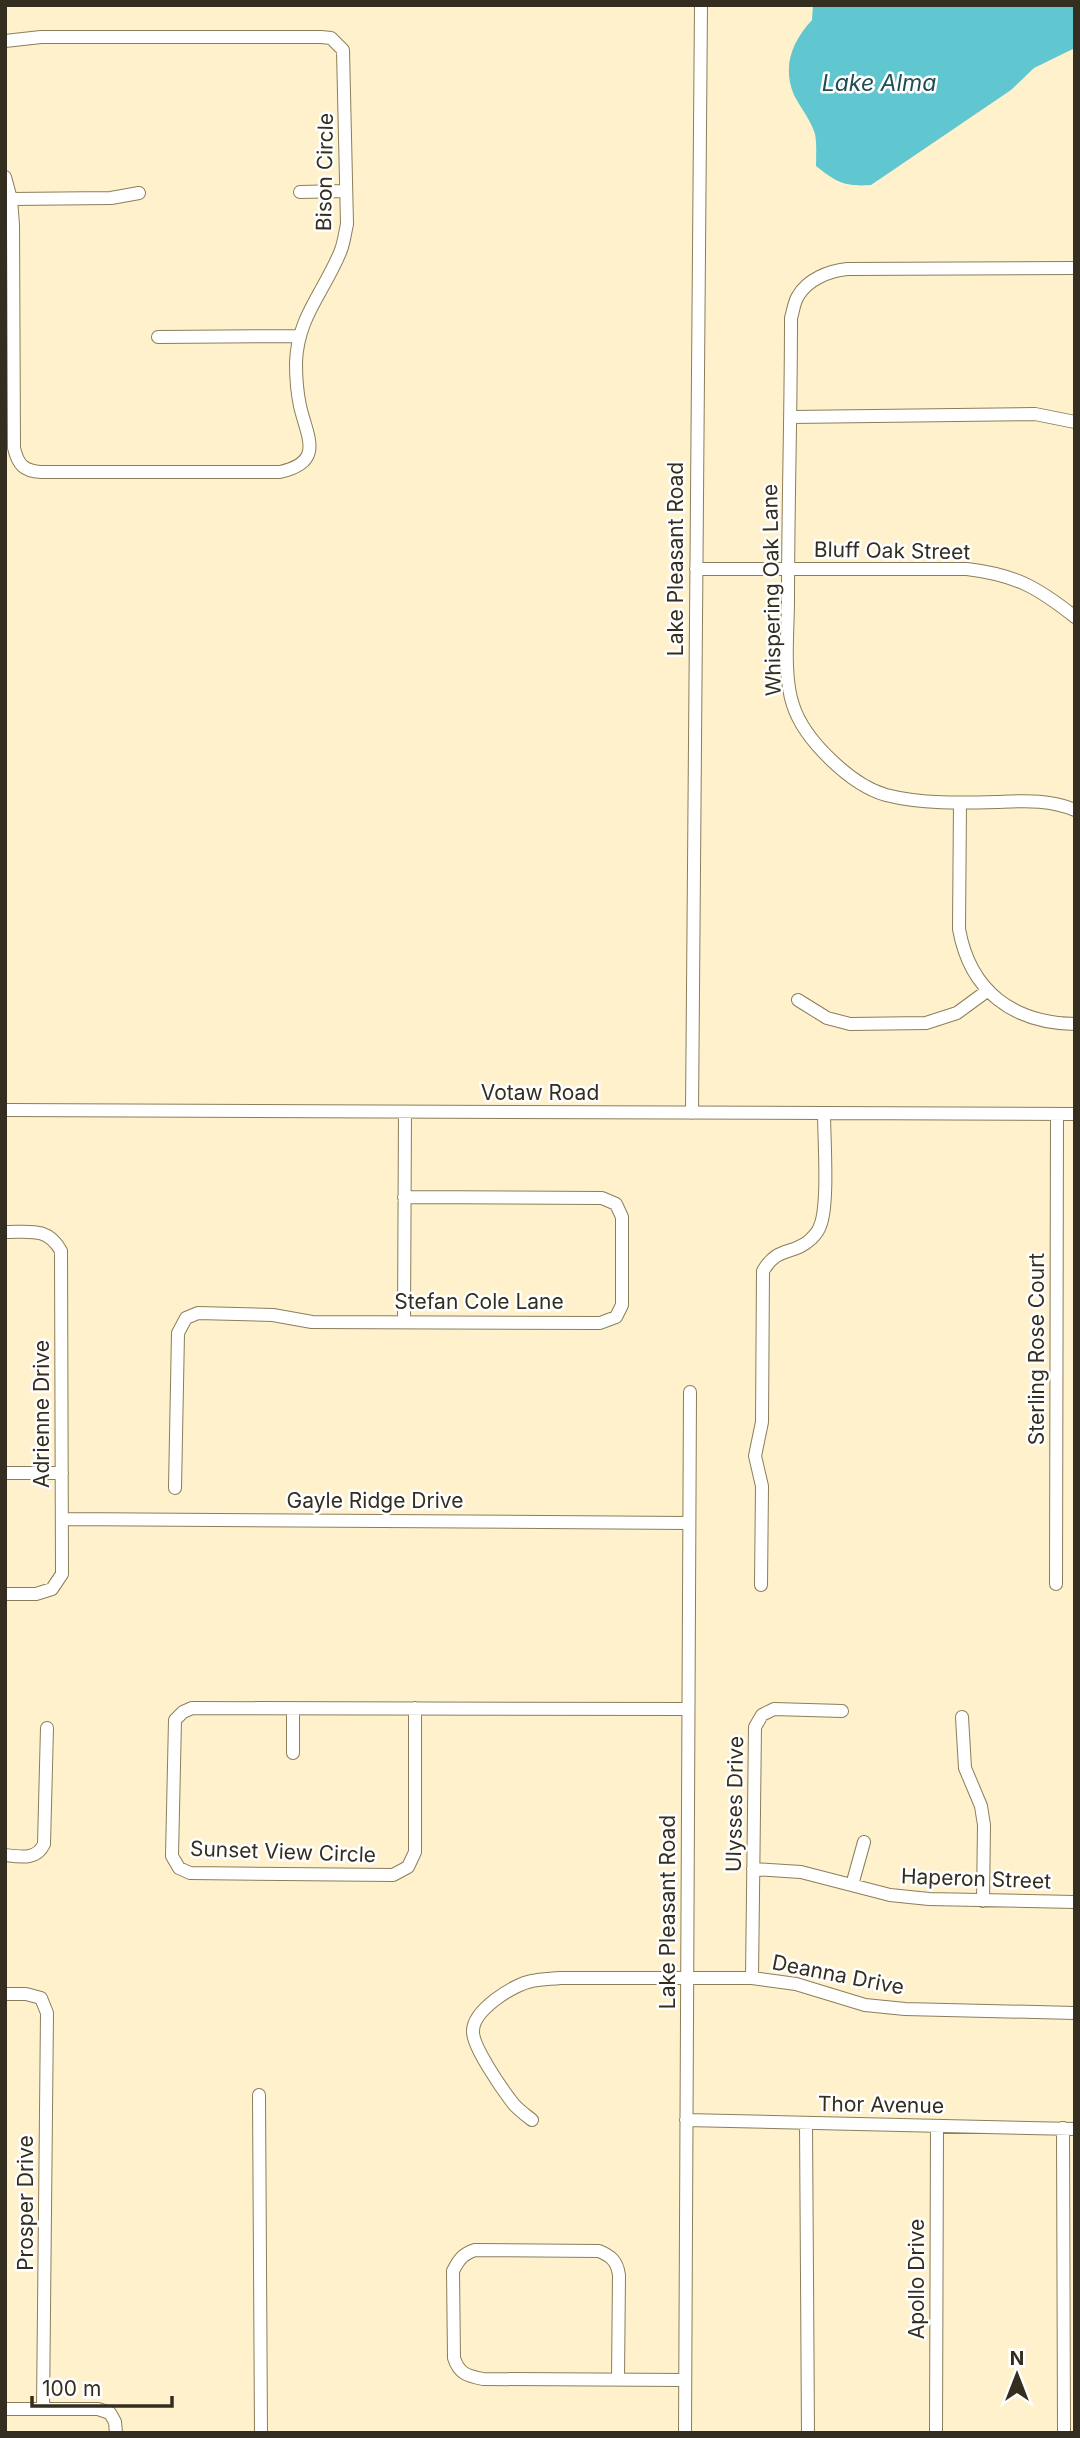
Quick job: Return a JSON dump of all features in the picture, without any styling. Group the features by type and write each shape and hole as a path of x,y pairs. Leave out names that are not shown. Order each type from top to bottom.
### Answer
{"street":[{"name":"Lake Pleasant Road","path":"692,1113 701,5"},
{"name":"Bison Circle","path":"5,41 41,37 331,38 343,50 345,58 347,224 342,249 306,314 299,336 296,383 311,443 310,452 295,469 280,472 41,472 25,469 20,465 14,448 9,336"},
{"path":"5,177 11,199 9,336"},
{"path":"300,192 346,191"},
{"path":"11,199 111,198 139,194"},
{"name":"Whispering Oak Lane","path":"1075,268 847,269 829,271 797,296 791,318 789,569 789,673 793,706 824,754 855,781 885,795 960,803 1040,801 1075,810"},
{"path":"159,337 299,336"},
{"path":"791,417 1035,414 1075,422"},
{"name":"Bluff Oak Street","path":"695,569 967,569 998,573 1023,581 1075,617"},
{"path":"960,803 959,929 962,948 971,971 987,991 1012,1009 1032,1019 1075,1024"},
{"path":"798,1000 827,1018 850,1024 926,1023 957,1013 987,991"},
{"name":"Votaw Road","path":"5,1110 1075,1114"},
{"path":"404,1321 405,1112"},
{"path":"761,1585 762,1486 755,1456 762,1422 763,1271 778,1253 796,1249 810,1241 820,1228 824,1212 824,1113"},
{"name":"Sterling Rose Court","path":"1056,1584 1057,1114"},
{"name":"Stefan Cole Lane","path":"175,1488 178,1333 186,1318 198,1313 273,1315 312,1322 600,1323 616,1317 622,1305 622,1217 616,1204 602,1198 404,1197"},
{"name":"Adrienne Drive","path":"5,1232 41,1232 55,1238 61,1251 62,1473 62,1574 52,1589 36,1594 5,1594"},
{"name":"Lake Pleasant Road","path":"685,2433 690,1392"},
{"path":"5,1473 62,1473"},
{"name":"Gayle Ridge Drive","path":"62,1519 688,1522"},
{"name":"Sunset View Circle","path":"415,1708 415,1852 408,1867 393,1875 190,1873 179,1868 172,1856 175,1720 192,1708 415,1708 688,1709"},
{"path":"293,1708 293,1753"},
{"name":"Ulysses Drive","path":"752,1978 755,1727 762,1715 774,1709 842,1711"},
{"path":"962,1717 965,1768 981,1806 984,1825 983,1901"},
{"path":"5,1856 33,1856 41,1850 44,1843 47,1728"},
{"path":"852,1885 864,1842"},
{"name":"Haperon Street","path":"753,1869 801,1872 890,1895 929,1899 1075,1902"},
{"name":"Deanna Drive","path":"532,2120 513,2104 474,2040 473,2031 475,2021 487,2006 531,1981 560,1978 752,1978 796,1984 865,2005 905,2009 1075,2013"},
{"name":"Prosper Drive","path":"5,1994 26,1993 41,1998 47,2013 43,2409"},
{"path":"259,2095 261,2433"},
{"name":"Thor Avenue","path":"686,2120 1069,2128"},
{"path":"806,2123 808,2433"},
{"name":"Apollo Drive","path":"936,2433 937,2126"},
{"path":"1064,2433 1069,2128"},
{"path":"618,2379 619,2275 618,2265 610,2256 599,2251 475,2250 458,2260 453,2271 454,2358 457,2368 468,2376 483,2379 618,2379 685,2379"},
{"path":"5,2409 99,2409 110,2413 116,2422 116,2433"}],"water":[{"name":"Lake Alma","path":"813,5 1075,5 1075,48 1034,68 1011,90 871,185 847,184 835,180 816,166 815,134 794,95 789,74 794,46 812,20"}]}
